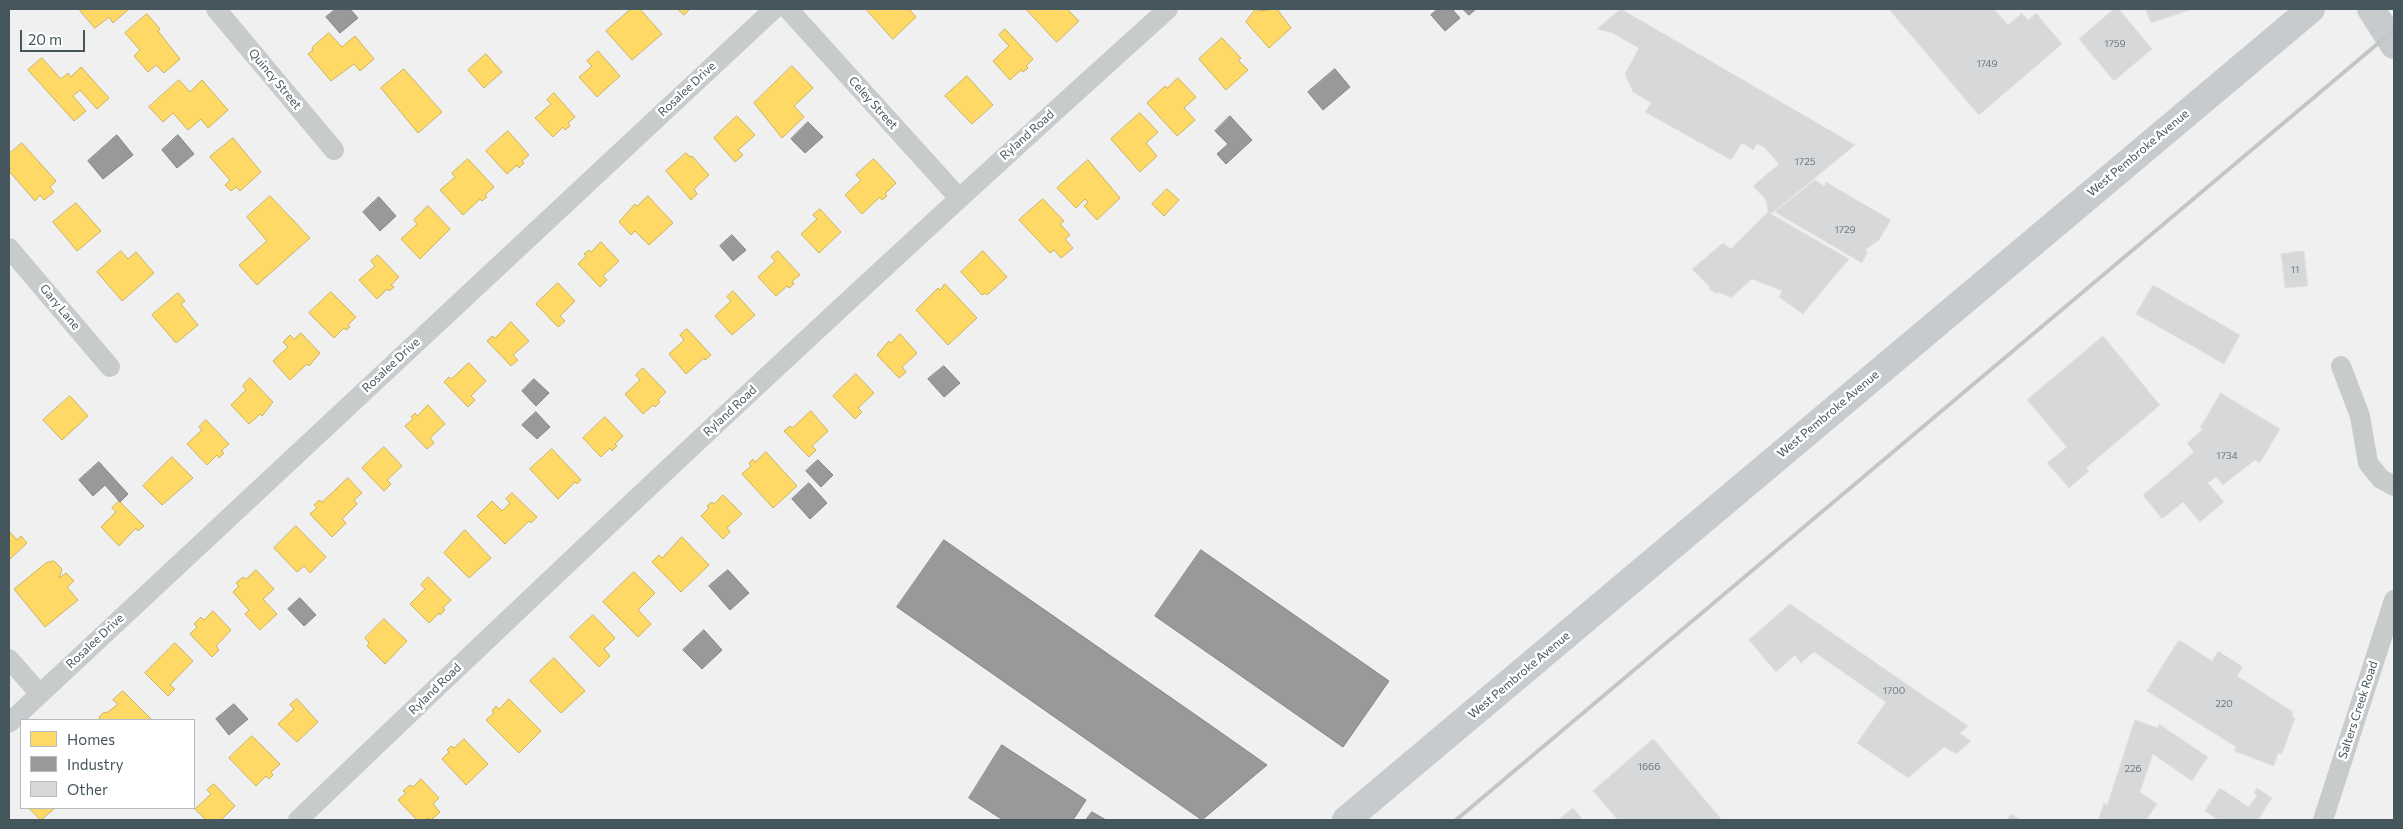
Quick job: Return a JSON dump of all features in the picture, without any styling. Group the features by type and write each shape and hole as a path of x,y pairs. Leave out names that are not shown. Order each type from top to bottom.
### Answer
{"main road":[{"name":"West Pembroke Avenue","path":"1346,820 2311,9"},
{"path":"2371,9 2394,45"}],"street":[{"name":"Quincy Street","path":"216,9 334,150"},
{"name":"Rosalee Drive","path":"9,723 774,9"},
{"name":"Celey Street","path":"788,9 958,197"},
{"name":"Ryland Road","path":"298,820 514,613 958,197 1168,9"},
{"name":"Gary Lane","path":"9,248 110,367"},
{"path":"2341,366 2360,416 2368,463 2381,480 2394,486"},
{"name":"Salters Creek Road","path":"2323,820 2394,600"},
{"path":"9,659 39,693"}],"building: Homes":[{"path":"79,9 129,9 113,23 109,17 95,28"},
{"path":"631,9 640,9 662,34 632,60 606,31"},
{"path":"678,9 690,9 684,15"},
{"path":"866,9 909,9 916,17 893,39"},
{"path":"1026,9 1067,9 1079,21 1057,42"},
{"path":"1256,9 1258,11 1277,9 1291,28 1269,48 1246,22"},
{"path":"147,14 160,29 158,31 180,59 164,73 156,65 148,72 134,56 140,50 125,33"},
{"path":"1005,29 1033,59 1026,66 1028,68 1023,72 1021,70 1010,80 993,61 1009,46 999,35"},
{"path":"329,33 342,47 355,36 374,59 360,71 354,64 331,81 308,54"},
{"path":"1222,38 1241,58 1238,60 1248,70 1226,90 1199,59"},
{"path":"598,51 620,76 597,97 579,77 592,66 587,61"},
{"path":"486,54 502,72 484,88 468,70"},
{"path":"42,58 61,79 68,73 71,77 81,67 109,98 97,109 80,90 73,96 86,111 74,121 28,70"},
{"path":"792,66 813,88 794,106 804,117 782,138 754,103"},
{"path":"404,69 442,112 418,133 381,88"},
{"path":"967,76 993,105 972,124 945,96"},
{"path":"1178,78 1196,97 1184,108 1195,120 1177,136 1147,103 1165,86 1167,88"},
{"path":"179,80 190,92 202,80 228,110 208,128 201,119 188,130 173,113 163,122 149,107"},
{"path":"554,93 575,117 568,123 570,126 565,130 563,127 553,137 535,118 551,104 547,100"},
{"path":"1140,113 1158,132 1146,143 1157,156 1140,172 1111,139"},
{"path":"737,116 755,135 738,150 743,155 735,162 714,138"},
{"path":"508,131 529,155 522,161 524,163 519,168 517,165 507,174 486,151"},
{"path":"233,138 261,172 240,191 236,187 231,191 225,185 230,180 210,157"},
{"path":"22,143 56,181 50,187 54,192 44,200 40,195 35,201 9,171 9,154"},
{"path":"686,153 690,157 692,156 709,175 694,189 697,194 691,200 666,171"},
{"path":"468,159 494,187 485,195 487,197 482,201 480,199 463,215 440,190 455,177 452,173"},
{"path":"874,159 896,183 885,194 887,196 882,200 880,197 862,214 845,195 861,180 856,175"},
{"path":"1088,160 1120,198 1097,220 1084,206 1088,202 1085,199 1076,208 1057,188"},
{"path":"1167,189 1179,200 1164,216 1152,204"},
{"path":"270,196 310,238 257,285 239,265 267,241 247,217"},
{"path":"648,196 673,223 649,245 635,231 631,235 619,222 635,204 637,206"},
{"path":"1043,199 1064,221 1060,224 1070,235 1065,239 1073,248 1061,258 1054,250 1050,253 1019,220"},
{"path":"76,203 101,231 77,251 53,222"},
{"path":"428,206 450,229 420,259 401,239 417,224 414,220"},
{"path":"820,209 841,232 819,253 801,234 817,219 813,215"},
{"path":"601,242 619,261 603,276 607,280 600,287 578,264 586,256 584,254 589,250 591,252"},
{"path":"121,251 128,259 136,252 154,273 122,301 97,272"},
{"path":"778,251 800,275 792,281 794,284 789,288 787,286 776,296 758,277 775,261 771,257"},
{"path":"983,251 1007,277 987,295 985,293 982,295 961,272"},
{"path":"378,255 399,277 391,285 394,287 389,291 387,289 377,299 359,280 375,266 371,261"},
{"path":"558,283 575,301 560,316 565,321 558,327 536,304"},
{"path":"945,284 977,318 948,345 916,310 938,288 940,290"},
{"path":"733,291 755,315 732,335 715,316 731,301 727,297"},
{"path":"331,292 356,317 348,325 350,327 346,330 344,328 334,338 309,313"},
{"path":"178,293 185,301 181,304 198,325 176,343 152,315"},
{"path":"511,322 529,341 513,355 518,360 511,366 487,341 492,336 495,338"},
{"path":"687,329 711,355 705,360 704,358 686,374 669,354 684,340 680,335"},
{"path":"301,333 320,353 309,366 307,364 290,380 273,361 288,347 283,342 290,335 294,339"},
{"path":"900,334 917,353 902,367 906,372 899,378 877,355 889,341 891,343"},
{"path":"469,363 486,381 471,396 475,400 468,407 444,382 449,377 451,379"},
{"path":"643,368 666,392 658,400 660,402 655,407 653,405 643,414 625,394 640,380 636,375"},
{"path":"856,374 874,393 858,408 862,412 855,419 833,396"},
{"path":"250,378 273,402 262,416 260,414 249,424 231,405 246,390 243,386"},
{"path":"70,396 88,416 62,440 43,420"},
{"path":"428,405 445,424 430,438 434,443 427,449 405,426 413,419 411,417 415,413 417,416"},
{"path":"811,411 828,431 812,446 816,450 809,457 784,431 790,426 792,428"},
{"path":"605,417 623,436 615,444 617,446 612,451 610,448 601,457 583,438"},
{"path":"206,420 229,444 221,451 224,453 219,458 217,455 207,465 187,444 202,430 199,427"},
{"path":"384,447 402,466 387,480 391,484 384,491 362,468"},
{"path":"552,449 581,480 577,484 575,482 558,499 530,469"},
{"path":"766,452 797,486 773,508 742,474 751,466 749,463 753,459 755,462"},
{"path":"172,457 193,478 162,505 143,486"},
{"path":"348,478 362,493 354,500 357,504 342,519 346,523 332,537 310,514 317,508 314,505 319,500 322,502"},
{"path":"512,493 537,517 531,523 529,521 505,544 477,516 492,501 502,511 510,503 506,499"},
{"path":"723,495 742,514 727,528 730,532 723,539 701,516 709,508 707,506 712,502 714,504"},
{"path":"119,501 144,526 138,531 136,528 119,546 101,527 116,512 112,508"},
{"path":"296,526 326,557 310,573 304,566 297,572 274,548"},
{"path":"465,530 491,558 469,578 444,553"},
{"path":"9,531 17,540 21,536 27,543 9,560"},
{"path":"682,537 709,565 681,592 652,562 659,555 662,558"},
{"path":"54,561 62,569 59,578 66,573 74,581 67,587 78,600 45,627 14,589 46,563"},
{"path":"256,570 274,589 263,599 277,614 260,630 245,614 249,610 233,592 239,586 236,583 243,577 246,579"},
{"path":"634,572 655,593 638,610 651,624 638,637 603,602"},
{"path":"428,577 451,600 443,608 445,610 429,623 410,604 425,589 421,585"},
{"path":"213,611 231,630 216,646 219,650 212,657 190,634 197,627 194,624 201,617 204,620"},
{"path":"593,615 615,638 604,649 610,656 599,667 570,637"},
{"path":"384,619 407,641 385,664 367,646 369,643 365,638"},
{"path":"175,643 193,661 170,685 175,689 168,696 145,673"},
{"path":"554,658 585,691 561,713 530,681"},
{"path":"123,691 151,719 100,719 99,717 103,713 108,712 118,704 113,700"},
{"path":"297,699 318,722 297,742 278,724 294,709 290,705"},
{"path":"509,699 541,731 519,753 486,720 494,713 492,711 496,706 499,709"},
{"path":"252,736 280,764 271,772 273,775 269,779 266,776 256,786 229,758"},
{"path":"464,739 488,764 466,785 442,759 449,752 447,750 451,746 454,748"},
{"path":"421,779 439,798 433,804 440,812 431,820 427,818 425,820 417,820 398,800 406,793 403,791 410,785 413,787"},
{"path":"214,784 235,806 221,820 206,820 195,809 211,794 207,790"},
{"path":"30,809 54,809 41,820"}],"building: Industry":[{"path":"336,9 350,9 358,18 340,33 326,17"},
{"path":"1438,9 1452,9 1460,18 1445,31 1431,15"},
{"path":"1463,9 1476,9 1469,15"},
{"path":"1335,69 1350,87 1323,110 1308,92"},
{"path":"1230,116 1252,140 1226,164 1217,154 1228,144 1215,131"},
{"path":"808,122 823,137 805,153 791,139"},
{"path":"117,135 133,155 103,179 88,161"},
{"path":"178,135 194,154 177,168 162,150"},
{"path":"379,197 396,216 380,231 363,212"},
{"path":"732,235 746,250 733,261 720,246"},
{"path":"944,366 960,383 944,397 928,379"},
{"path":"534,379 549,393 536,406 522,391"},
{"path":"536,412 550,427 537,439 522,425"},
{"path":"818,460 833,475 821,487 806,471"},
{"path":"99,462 128,494 120,502 105,485 93,496 79,480"},
{"path":"809,483 827,503 810,519 792,499"},
{"path":"944,540 1267,765 1202,820 897,607"},
{"path":"1201,550 1389,681 1343,747 1155,616"},
{"path":"728,570 749,593 730,610 709,586"},
{"path":"300,598 316,615 304,626 288,609"},
{"path":"704,630 722,650 702,669 683,650"},
{"path":"234,704 248,719 229,735 216,719"},
{"path":"1002,745 1086,800 1073,820 1003,820 969,798"},
{"path":"1092,812 1106,820 1086,820"}],"building: Other":[{"path":"1621,9 1855,145 1771,214 1849,259 1803,314 1779,297 1782,291 1752,279 1731,298 1719,292 1718,294 1709,290 1710,287 1692,269 1723,243 1731,249 1768,212 1766,200 1753,186 1779,164 1764,147 1757,144 1753,150 1742,143 1731,160 1645,112 1651,103 1633,92 1625,74 1639,48 1612,33 1597,29"},
{"path":"1889,9 1994,9 2008,25 2022,13 2028,20 2036,13 2062,44 1979,115"},
{"path":"2114,9 2119,9 2152,49 2114,81 2079,39"},
{"path":"2146,9 2193,9 2151,23"},
{"path":"1815,180 1824,186 1826,182 1891,220 1879,240 1865,250 1868,252 1862,263 1775,212"},
{"path":"2304,251 2308,286 2285,288 2281,254"},
{"path":"2153,285 2240,335 2224,364 2136,314"},
{"path":"2103,336 2160,405 2086,468 2089,471 2069,488 2047,463 2067,447 2027,400"},
{"path":"2221,393 2280,429 2260,463 2255,460 2223,485 2216,477 2208,483 2224,502 2200,522 2183,502 2162,519 2143,495 2194,452 2187,443 2203,429 2200,428"},
{"path":"1790,604 1968,726 1960,733 1971,741 1956,754 1944,747 1908,778 1857,743 1886,702 1814,652 1801,663 1795,655 1776,672 1749,640"},
{"path":"2179,640 2212,661 2218,651 2243,667 2237,676 2293,712 2292,716 2295,718 2282,754 2278,753 2274,766 2234,751 2236,747 2147,691"},
{"path":"2135,720 2158,728 2159,724 2208,757 2192,781 2153,754 2140,792 2157,804 2146,820 2098,820 2104,803 2107,805"},
{"path":"1653,739 1722,820 1618,820 1593,791"},
{"path":"2220,788 2249,807 2257,795 2254,793 2257,788 2272,798 2258,820 2218,820 2205,811"},
{"path":"1573,808 1583,820 1558,820"},
{"path":"2011,814 2021,820 2007,820"}],"railway":[{"path":"1456,820 2394,30"}]}
